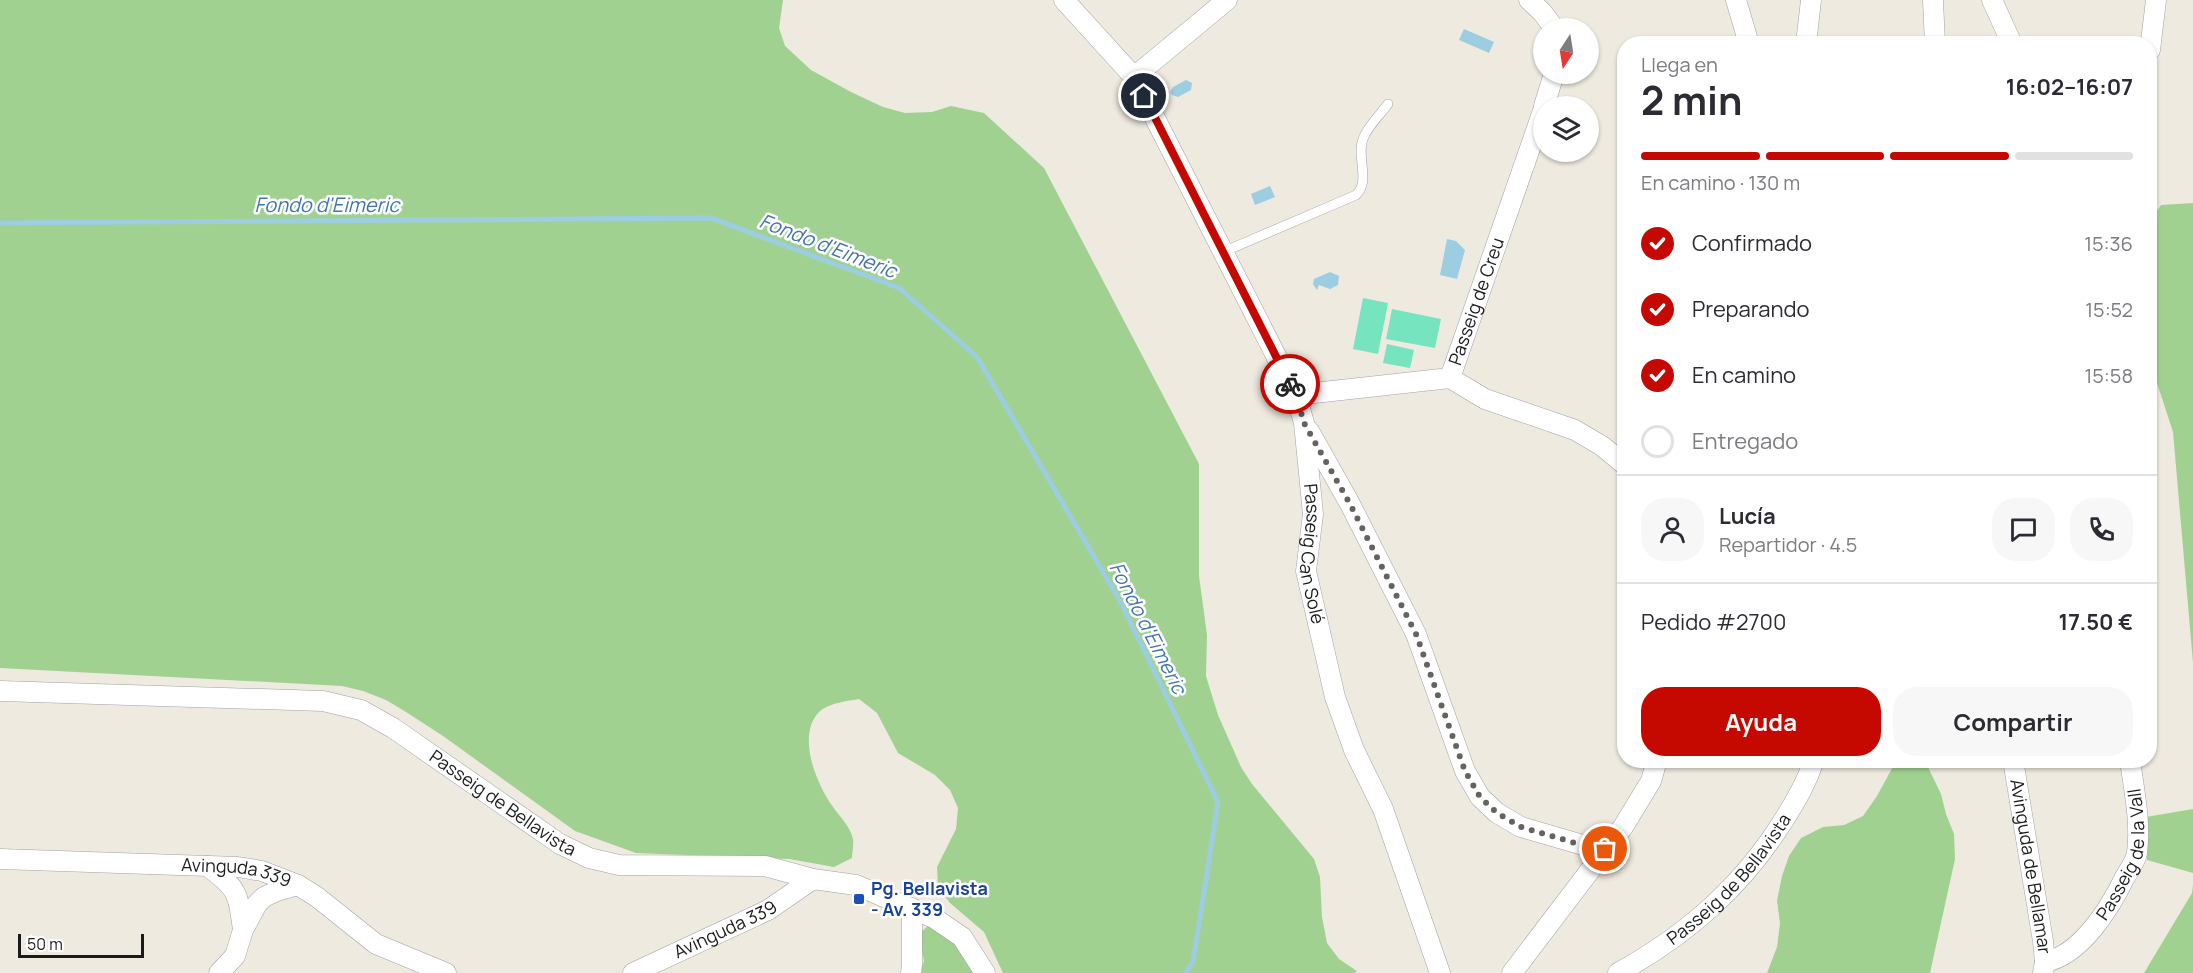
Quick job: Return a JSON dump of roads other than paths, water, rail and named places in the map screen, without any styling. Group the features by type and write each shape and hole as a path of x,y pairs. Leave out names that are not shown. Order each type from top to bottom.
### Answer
{"street":[{"name":"Passeig Can Solé","path":"1064,0 1134,77 1296,395 1304,423 1313,514 1306,571 1335,697 1354,750 1383,809 1440,973"},
{"path":"1134,77 1227,0"},
{"path":"1529,0 1546,18"},
{"path":"1736,0 1747,36"},
{"path":"1807,36 1811,0"},
{"path":"1932,0 1934,36"},
{"path":"1992,0 2008,36"},
{"path":"2152,36 2156,0"},
{"name":"Passeig de Creu","path":"1533,139 1450,378 1485,399 1575,430 1602,446 1617,458"},
{"path":"1296,395 1450,378"},
{"path":"1304,423 1350,504 1416,634 1465,771 1480,797 1497,813 1521,827 1582,845 1605,849"},
{"name":"Passeig de Bellavista","path":"0,691 323,701 361,710 393,728 560,844 589,858 619,864 765,866 813,879 856,885 934,918 962,937 985,973"},
{"path":"1512,973 1623,827 1643,796 1655,768"},
{"name":"Passeig de Bellavista","path":"1618,973 1674,939 1715,905 1752,866 1773,838 1807,782 1811,768"},
{"name":"Avinguda de Bellamar","path":"2014,768 2043,941 2044,967"},
{"name":"Passeig de la Vall","path":"2044,967 2068,953 2096,926 2112,904 2137,855 2137,806 2131,768"},
{"name":"Avinguda 339","path":"0,859 238,867 262,872 298,885 317,897 376,944 446,973"},
{"path":"206,866 227,880 234,888 239,899 243,930"},
{"name":"Avinguda 339","path":"633,973 768,910 813,879"},
{"path":"219,973 235,956 243,930 257,904 264,897 298,885"},
{"path":"911,973 912,908"},
{"name":"Passeig de la Vall","path":"2043,941 2082,938"}],"lane":[{"path":"1223,252 1356,195 1363,186 1362,142 1388,104"}],"water":[{"path":"1464,29 1494,42 1489,53 1459,40"},
{"path":"1186,80 1192,83 1191,90 1178,97 1172,95 1170,92 1173,87"},
{"path":"1270,186 1275,197 1255,205 1251,194"},
{"path":"1447,239 1456,241 1465,250 1457,279 1440,275"},
{"path":"1330,272 1339,276 1338,285 1330,289 1319,285 1317,290 1313,284 1314,279"}],"waterway":[{"name":"Fondo d'Eimeric","path":"0,223 711,218 899,288 977,357 1120,601 1218,802 1193,962 1185,973"}],"place":[{"name":"Pg. Bellavista - Av. 339","path":"859,899"}]}
